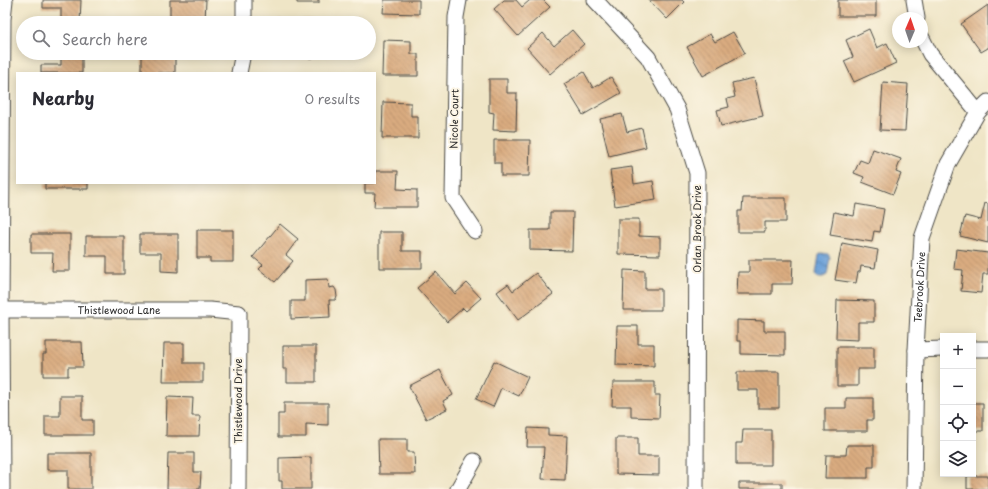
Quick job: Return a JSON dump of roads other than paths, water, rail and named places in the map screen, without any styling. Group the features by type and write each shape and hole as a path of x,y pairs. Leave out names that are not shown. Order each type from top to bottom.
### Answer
{"street":[{"path":"2,489 1,310 3,19 5,0"},
{"path":"244,0 244,16"},
{"name":"Nicole Court","path":"460,0 456,18 453,198 474,231"},
{"name":"Orlan Brook Drive","path":"595,0 648,57 677,109 697,173 696,489"},
{"path":"914,0 916,12"},
{"path":"927,48 930,54 983,107"},
{"path":"238,72 241,60"},
{"name":"Teebrook Drive","path":"914,489 916,350 922,238 948,164 983,107"},
{"name":"Thistlewood Lane","path":"1,310 210,310 239,313"},
{"name":"Thistlewood Drive","path":"238,489 239,313"},
{"path":"916,350 940,349"},
{"path":"976,349 988,349"},
{"path":"458,489 474,461"}],"water":[{"path":"822,253 828,254 830,257 827,275 818,277 816,274 819,255"}]}
